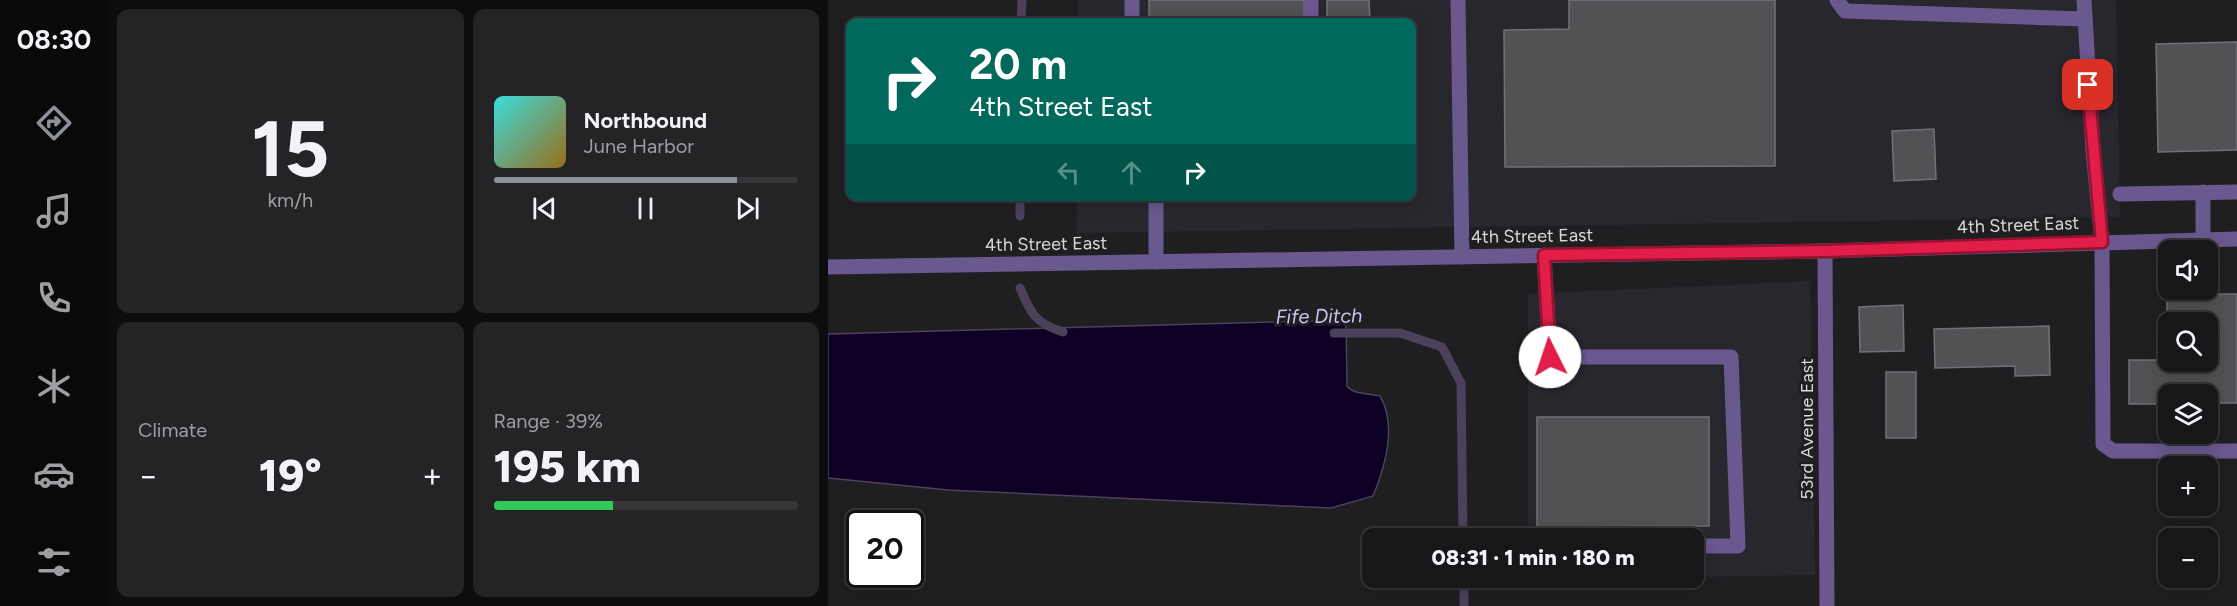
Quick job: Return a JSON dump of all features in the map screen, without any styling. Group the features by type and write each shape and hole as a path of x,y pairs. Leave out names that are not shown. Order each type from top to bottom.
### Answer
{"street":[{"path":"1132,0 1132,18"},
{"path":"1311,0 1311,18"},
{"path":"1458,0 1462,257"},
{"path":"1838,0 1845,11 2084,19"},
{"path":"2084,0 2102,242 2103,444 2113,452 2237,451"},
{"path":"2203,192 2203,240"},
{"path":"2120,194 2237,192"},
{"path":"1156,201 1156,262"},
{"name":"4th Street East","path":"2203,240 2237,239"},
{"name":"4th Street East","path":"828,267 1825,251 2158,241"},
{"name":"53rd Avenue East","path":"1825,251 1827,606"},
{"path":"1544,255 1550,357 1731,357 1738,546 1704,546"}],"shaded area":[{"path":"1078,0 2116,0 2120,217 1077,233 1077,201 1416,201 1416,18 1078,18"},
{"path":"1810,281 1815,575 1704,577 1704,528 1528,528 1528,294"},
{"path":"1346,320 1347,386 1358,392 1380,396 1388,420 1385,459 1373,496 1331,508 948,490 828,478 828,334"}],"building":[{"path":"1149,0 1304,0 1304,18 1149,18"},
{"path":"1327,0 1369,0 1370,18 1327,18"},
{"path":"1569,0 1775,0 1775,166 1505,167 1504,30 1569,29"},
{"path":"2237,42 2237,150 2158,152 2156,44"},
{"path":"1934,129 1936,179 1894,181 1892,131"},
{"path":"2218,294 2237,294 2237,403 2218,403 2218,384 2158,384 2158,404 2129,404 2129,360 2158,360 2158,372 2218,372 2218,312 2167,312 2167,300 2218,300"},
{"path":"1903,305 1904,351 1860,352 1859,307"},
{"path":"2049,326 2050,375 2015,376 2015,366 1935,368 1934,329"},
{"path":"1886,372 1916,372 1916,438 1886,438"},
{"path":"1537,417 1709,417 1709,526 1537,527"}],"waterway":[{"name":"Fife Ditch","path":"1021,18 1022,0"},
{"name":"Fife Ditch","path":"1020,201 1020,216"},
{"name":"Fife Ditch","path":"1020,288 1027,305 1035,316 1046,325 1063,332"},
{"name":"Fife Ditch","path":"1334,333 1400,333 1442,347 1461,383 1463,528"},
{"name":"Fife Ditch","path":"1464,588 1464,606"}],"route":[{"path":"1550,357 1544,255 1825,251 2102,242 2088,85"}]}
